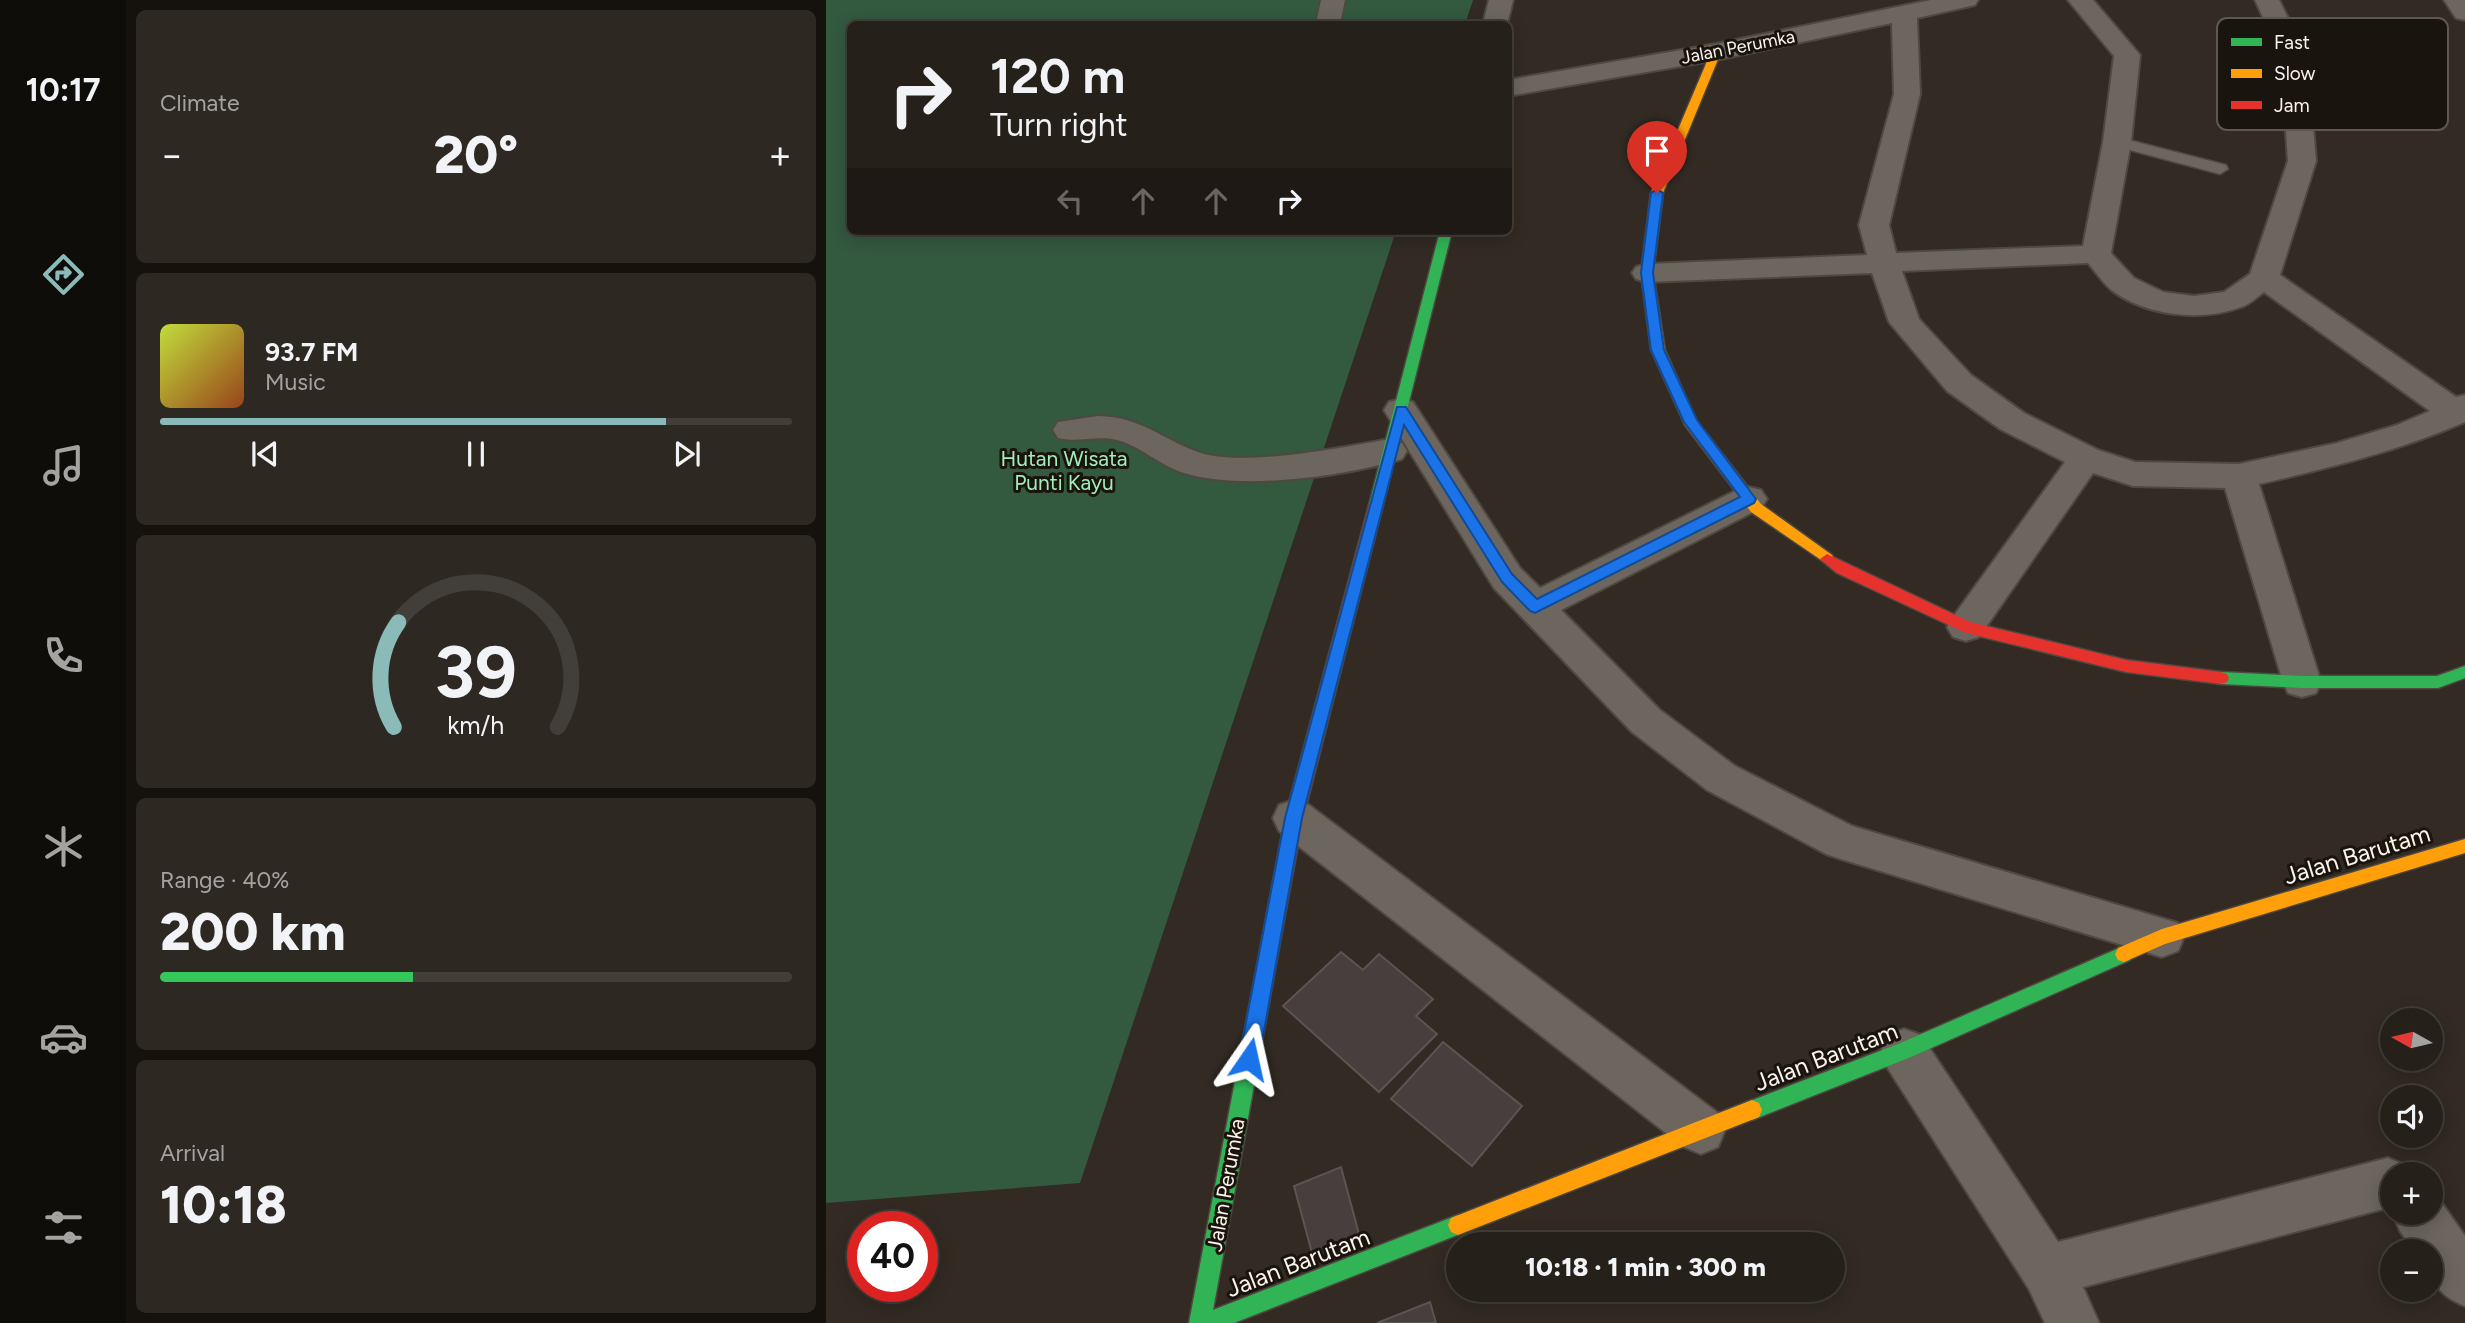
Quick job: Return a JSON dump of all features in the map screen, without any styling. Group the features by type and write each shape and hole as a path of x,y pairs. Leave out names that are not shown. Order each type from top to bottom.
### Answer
{"street":[{"path":"1329,21 1333,0"},
{"path":"1496,21 1501,0"},
{"name":"Jalan Perumka","path":"1512,87 1716,52 1966,0"},
{"path":"2080,0 2127,55 2117,142 2096,254"},
{"path":"2267,0 2276,18"},
{"path":"2456,0 2465,13"},
{"path":"1904,13 1907,94 1874,225 1884,263 1905,322 1959,383 2012,421 2086,458 2133,474 2239,476 2338,454 2409,433 2461,410"},
{"path":"1716,52 1657,193 1647,273 1658,350 1690,422 1756,508 1842,569 1966,627 2126,666 2216,678 2302,682 2438,682 2465,672"},
{"path":"2096,254 2123,285 2157,301 2194,306 2233,300 2264,278 2302,162 2300,130"},
{"name":"Jalan Perumka","path":"1200,1323 1294,818 1445,235"},
{"path":"1647,273 2096,254"},
{"path":"2264,278 2461,410"},
{"path":"1401,410 1507,578 1647,721 1721,778 1841,841 2162,937"},
{"path":"1070,430 1100,425 1114,426 1133,432 1190,463 1237,469 1346,459 1390,451"},
{"path":"1966,627 2086,458"},
{"path":"2239,476 2302,682"},
{"path":"1535,607 1749,499"},
{"path":"1294,818 1701,1130"},
{"name":"Jalan Barutam","path":"1207,1323 1904,1051 2162,937 2465,846"},
{"path":"1904,1051 2047,1271 2073,1323"},
{"path":"2047,1271 2380,1185"},
{"path":"2426,1225 2465,1280"}],"lane":[{"path":"2117,142 2220,170"}],"green space":[{"name":"Hutan Wisata Punti Kayu","path":"826,0 1473,0 1466,21 847,21 847,235 1395,235 1080,1183 826,1203"}],"building":[{"path":"1341,952 1363,970 1379,954 1433,999 1416,1016 1437,1034 1379,1092 1283,1006"},
{"path":"1443,1042 1522,1106 1472,1166 1391,1099"},
{"path":"1341,1167 1360,1238 1313,1257 1294,1186"},
{"path":"1430,1302 1436,1323 1377,1323"}],"traffic: fast":[{"path":"1376,505 1445,235"},
{"path":"2221,678 2302,682 2438,682 2465,672"},
{"path":"1200,1323 1284,871"},
{"path":"1752,1110 1904,1051 2124,954"},
{"path":"1207,1323 1458,1225"}],"traffic: slow":[{"path":"1716,52 1657,193 1647,273 1658,350 1690,422 1756,508 1827,559"},
{"path":"2124,954 2162,937 2465,846"},
{"path":"1458,1225 1752,1110"}],"traffic: jam":[{"path":"1284,871 1294,818 1376,505"},
{"path":"1827,559 1842,569 1966,627 2126,666 2221,678"}],"route":[{"path":"1249,1059 1294,818 1401,410 1507,578 1535,607 1749,499 1690,422 1658,350 1647,273 1657,193"}]}
